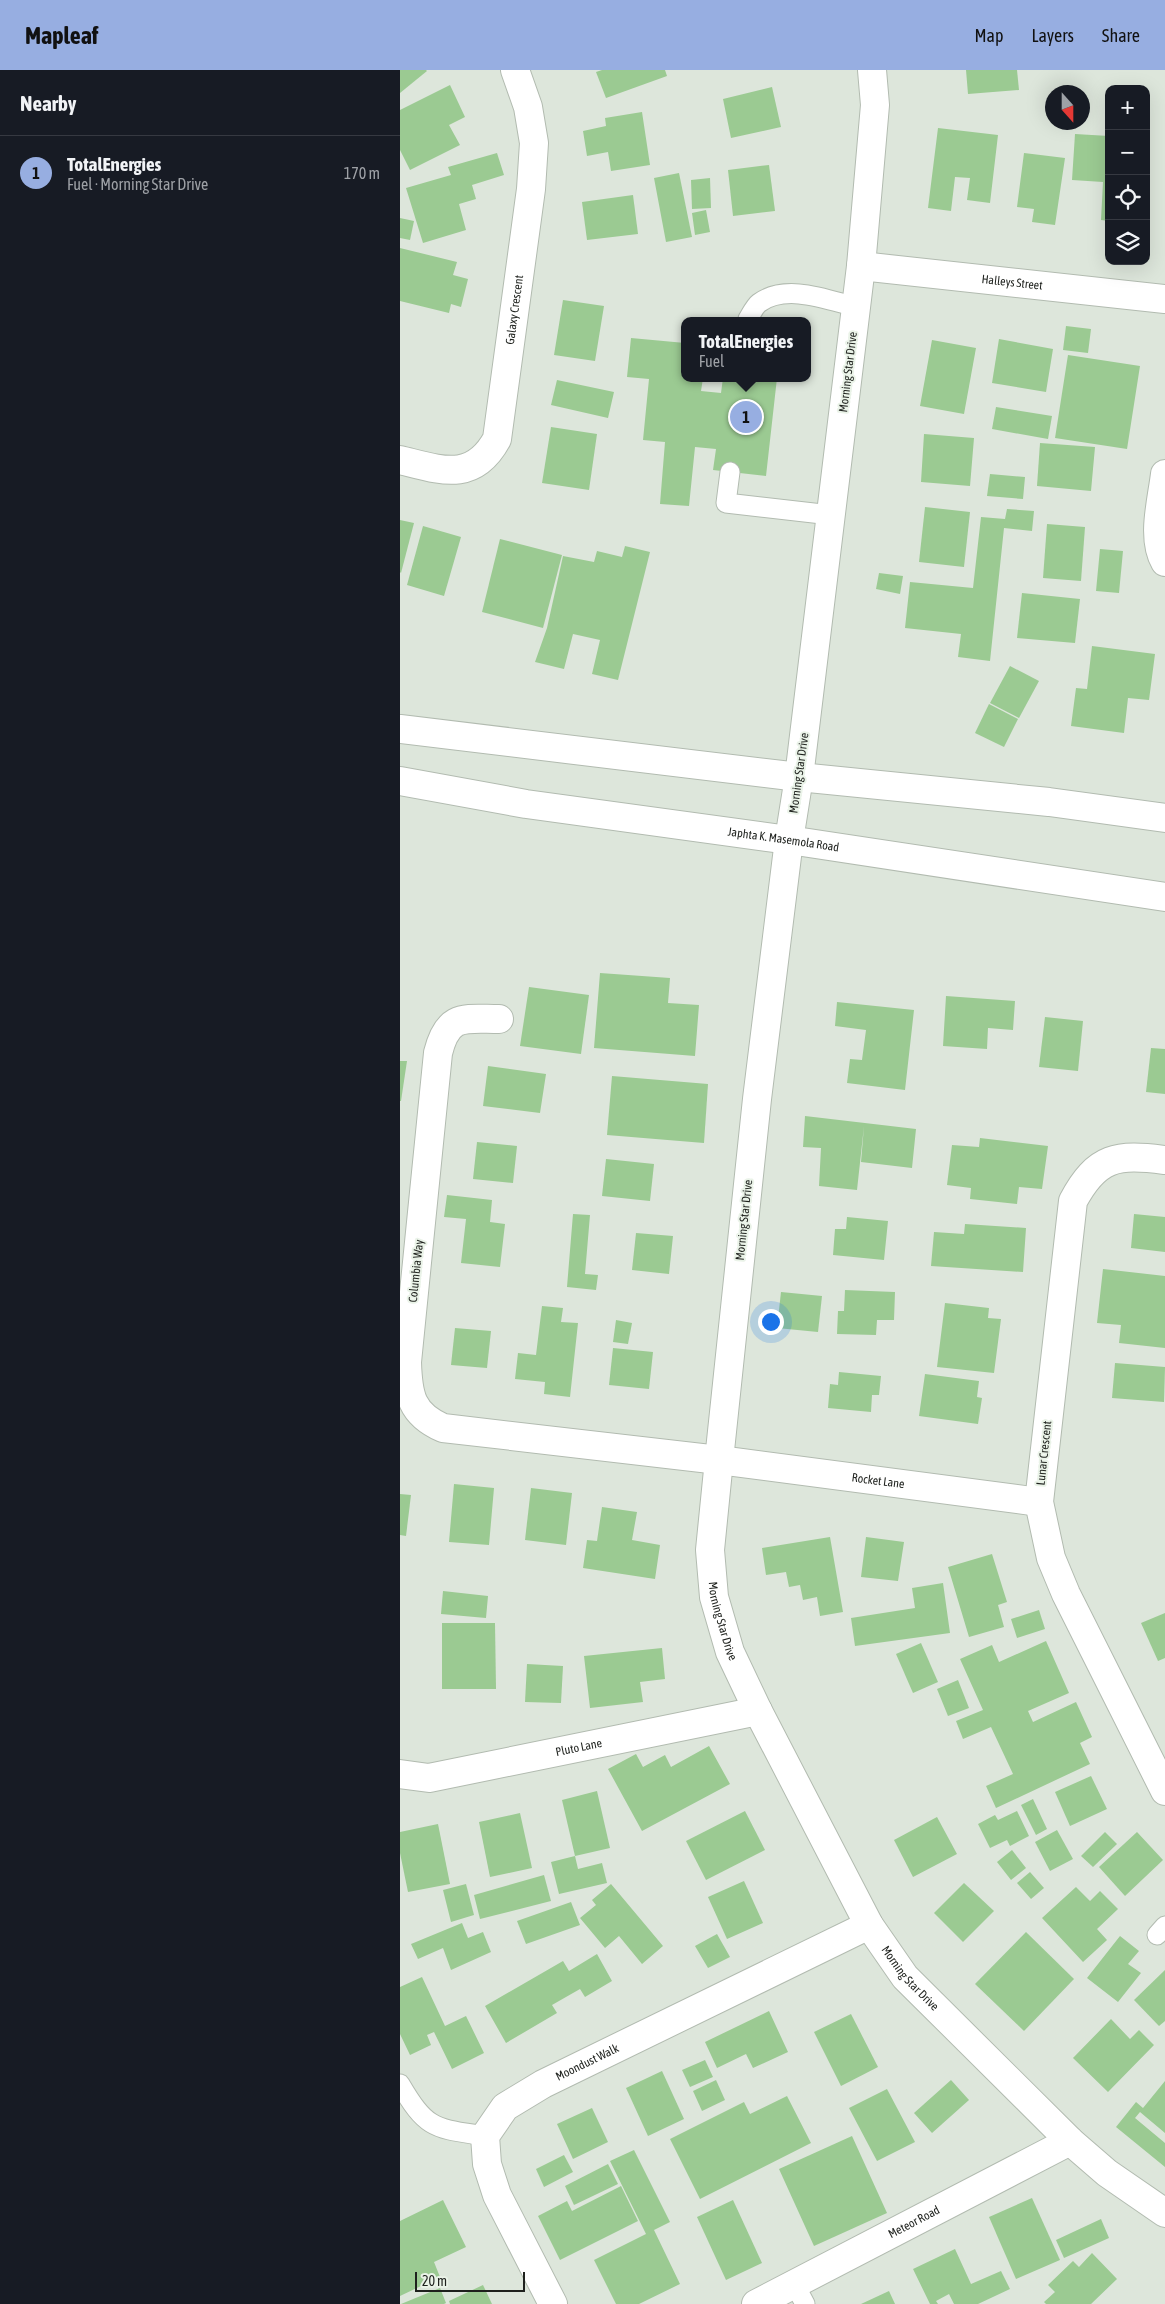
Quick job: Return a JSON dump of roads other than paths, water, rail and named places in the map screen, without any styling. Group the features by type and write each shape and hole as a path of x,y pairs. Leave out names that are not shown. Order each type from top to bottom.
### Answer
{"street":[{"name":"Galaxy Crescent","path":"400,460 453,471 471,467 489,455 497,439 531,189 534,143 528,107 515,70"},
{"name":"Morning Star Drive","path":"872,70 875,105 861,266 799,777 788,840 757,1099 718,1460 710,1550 714,1597 730,1652 758,1711 869,1925 905,1977 1070,2141 1106,2173 1165,2213"},
{"name":"Halleys Street","path":"861,266 1165,299"},
{"path":"1165,474 1159,526 1161,555 1165,562"},
{"path":"400,729 799,777 1049,802 1165,818"},
{"name":"Japhta K. Masemola Road","path":"400,781 526,804 788,840 1165,897"},
{"name":"Columbia Way","path":"499,1019 464,1018 449,1026 442,1037 438,1053 406,1362 407,1386 414,1406 427,1421 443,1428 718,1460"},
{"name":"Lunar Crescent","path":"1165,1160 1144,1157 1117,1158 1099,1166 1083,1182 1072,1201 1039,1502 1051,1558 1066,1594 1165,1791"},
{"name":"Rocket Lane","path":"718,1460 1039,1502"},
{"name":"Pluto Lane","path":"400,1774 429,1778 758,1711"},
{"name":"Moondust Walk","path":"485,2136 505,2107 543,2084 869,1925"},
{"path":"485,2136 487,2164 497,2195 553,2304"},
{"name":"Meteor Road","path":"756,2304 800,2295 1070,2141"}],"lane":[{"path":"749,317 758,303 774,296 795,293 856,306"},
{"path":"730,472 726,503 831,515"},
{"path":"400,2084 416,2110 428,2122 446,2130 485,2136"}],"place":[{"name":"TotalEnergies","path":"746,417"}]}
